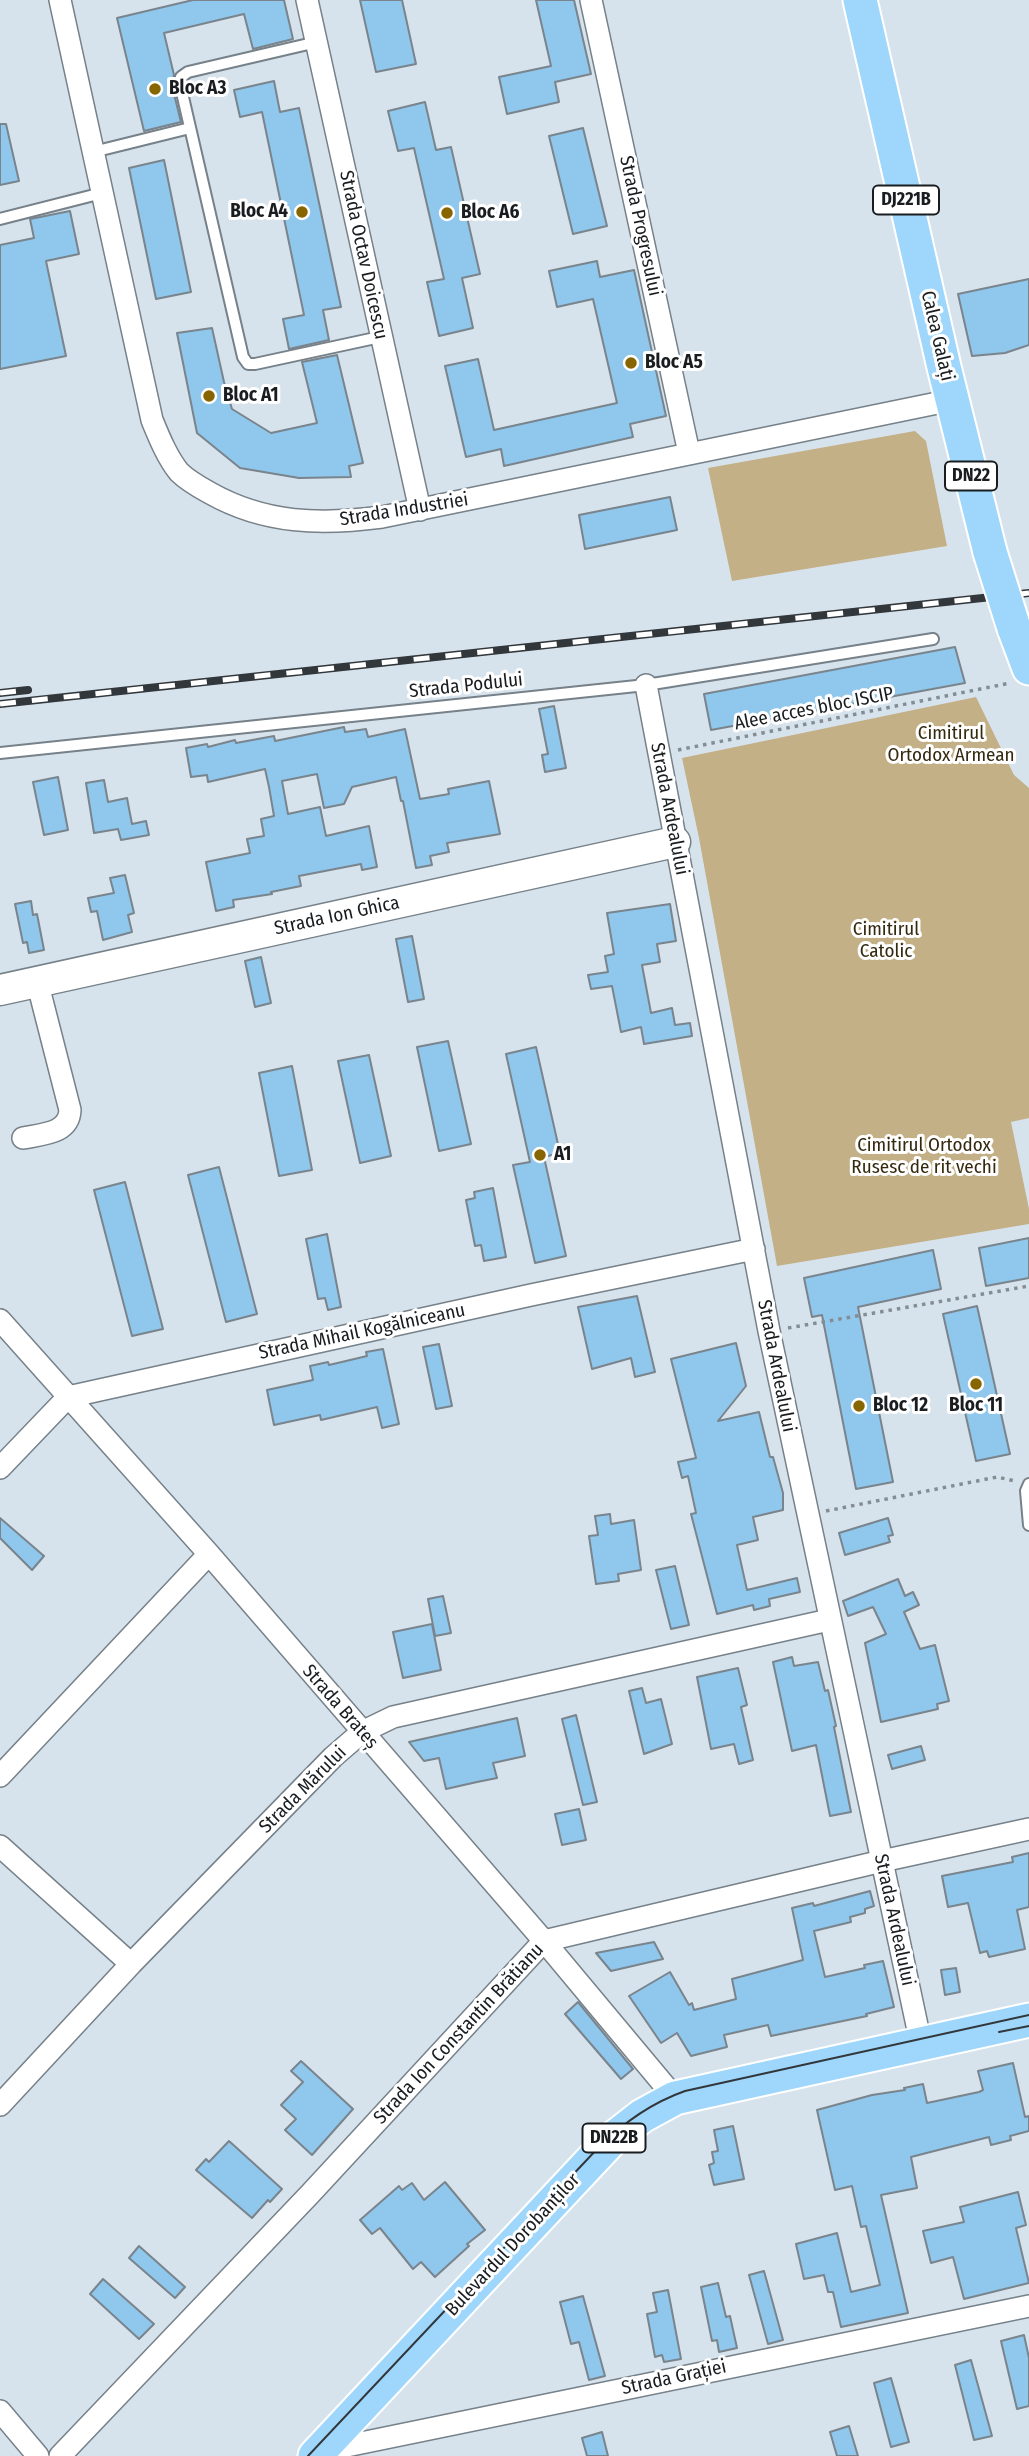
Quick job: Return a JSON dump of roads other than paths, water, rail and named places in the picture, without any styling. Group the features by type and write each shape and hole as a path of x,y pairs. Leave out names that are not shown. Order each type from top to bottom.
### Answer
{"main road":[{"name":"Calea Galați","path":"860,0 952,400 990,552 1014,628 1022,675"},
{"name":"Bulevardul Dorobanților","path":"317,2453 610,2141 642,2116 675,2098 1029,2020"}],"street":[{"name":"Strada Industriei","path":"60,0 152,420 180,472 195,485 221,500 273,518 341,522 420,510 952,400"},
{"name":"Strada Octav Doicescu","path":"307,0 420,510"},
{"name":"Strada Progresului","path":"591,0 689,453"},
{"name":"Strada Ardealului","path":"646,685 769,1331 921,2044"},
{"name":"Strada Ion Ghica","path":"0,990 675,842"},
{"path":"23,1138 61,1129 69,1118 70,1110 37,981"},
{"name":"Strada Mihail Kogălniceanu","path":"68,1397 754,1249"},
{"name":"Strada Brateș","path":"0,1320 209,1554 544,1941 675,2098"},
{"path":"0,1468 68,1397"},
{"path":"0,1776 209,1554"},
{"name":"Strada Mărului","path":"0,2105 131,1964 333,1757 362,1732 393,1717 829,1620"},
{"name":"Strada Ion Constantin Brătianu","path":"60,2456 310,2194 544,1941 881,1861 1029,1829"},
{"path":"0,1846 131,1964"},
{"name":"Strada Grației","path":"317,2453 1029,2306"},
{"path":"0,2412 38,2456"}],"lane":[{"path":"317,42 188,72 181,77 180,84 243,357 248,363 255,364 380,337"},
{"path":"93,152 190,128"},
{"path":"0,219 102,193"},
{"name":"Strada Podului","path":"0,753 646,685 933,639"},
{"path":"1024,1483 1029,1525"}],"tram line":[{"path":"308,2456 598,2148 617,2130 649,2108 685,2091 1029,2015"},
{"path":"999,2032 1029,2026"}],"railway":[{"path":"0,704 1029,593"},
{"path":"0,693 28,690"}],"place":[{"name":"Bloc A3","path":"155,89"},
{"name":"Bloc A4","path":"302,212"},
{"name":"Bloc A6","path":"447,213"},
{"name":"Bloc A5","path":"631,363"},
{"name":"Bloc A1","path":"209,396"},
{"name":"A1","path":"540,1155"},
{"name":"Bloc 11","path":"976,1384"},
{"name":"Bloc 12","path":"859,1406"}],"park label":[{"name":"Cimitirul Ortodox Armean","path":"951,745"},
{"name":"Cimitirul Catolic","path":"886,941"},
{"name":"Cimitirul Ortodox Rusesc de rit vechi","path":"924,1157"}]}
